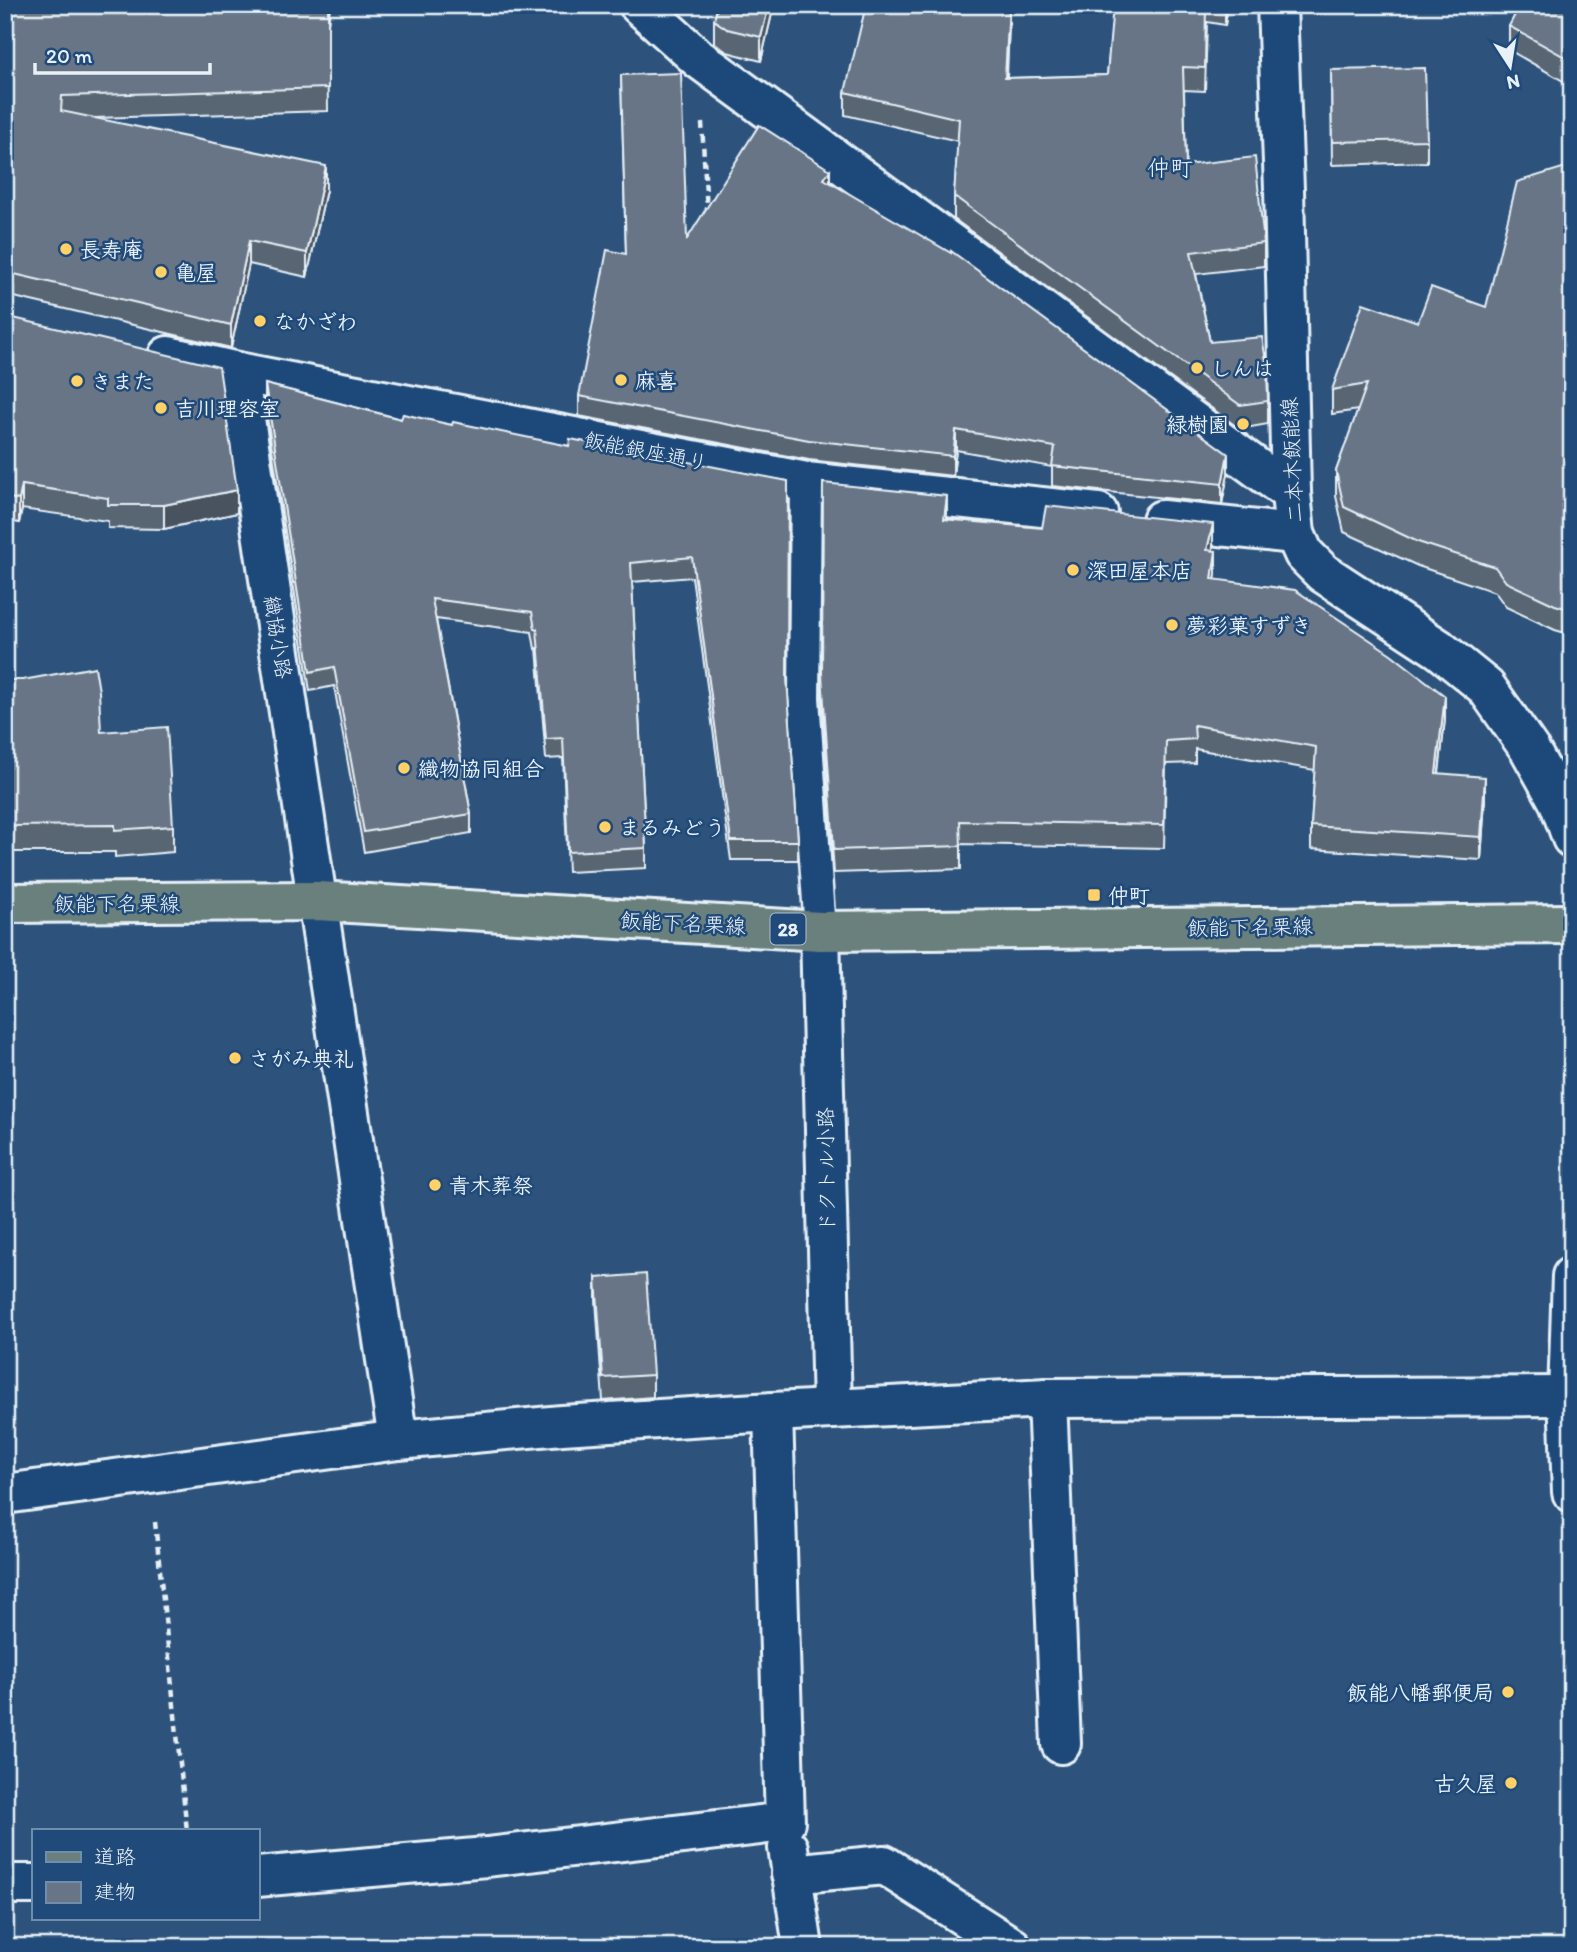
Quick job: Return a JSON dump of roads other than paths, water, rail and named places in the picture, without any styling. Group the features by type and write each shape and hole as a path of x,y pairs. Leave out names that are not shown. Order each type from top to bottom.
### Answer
{"main road":[{"name":"飯能下名栗線","path":"5,903 318,901 820,931 1572,923"}],"street":[{"path":"639,5 699,59 1291,493"},
{"name":"二本木飯能線","path":"1277,5 1291,493 1295,534 1304,554 1323,573 1439,649 1486,687 1530,750 1559,802 1572,838"},
{"name":"飯能銀座通り","path":"135,348 238,372 806,482 1295,534"},
{"name":"織協小路","path":"238,372 398,1440"},
{"name":"ドクトル小路","path":"820,931 832,1409"},
{"path":"1572,1276 1572,1492"},
{"path":"5,1494 398,1440 562,1425 1047,1398 1570,1415"},
{"path":"1047,1398 1061,1744"},
{"path":"772,1412 785,1822 803,1947"},
{"path":"259,1877 487,1857 785,1822"},
{"path":"791,1874 884,1865 1012,1947"},
{"path":"5,1884 32,1884"}],"lane":[{"path":"806,482 804,698 820,931"}],"place":[{"name":"長寿庵","path":"66,249"},
{"name":"亀屋","path":"161,272"},
{"name":"なかざわ","path":"260,321"},
{"name":"しんは","path":"1197,368"},
{"name":"麻喜","path":"621,380"},
{"name":"きまた","path":"77,381"},
{"name":"吉川理容室","path":"161,408"},
{"name":"緑樹園","path":"1243,424"},
{"name":"深田屋本店","path":"1073,570"},
{"name":"夢彩菓すずき","path":"1172,625"},
{"name":"織物協同組合","path":"404,768"},
{"name":"まるみどう","path":"605,827"},
{"name":"仲町","path":"1094,895"},
{"name":"さがみ典礼","path":"235,1058"},
{"name":"青木葬祭","path":"435,1185"},
{"name":"飯能八幡郵便局","path":"1508,1692"},
{"name":"古久屋","path":"1511,1783"}],"district":[{"name":"仲町","path":"1170,168"}]}
